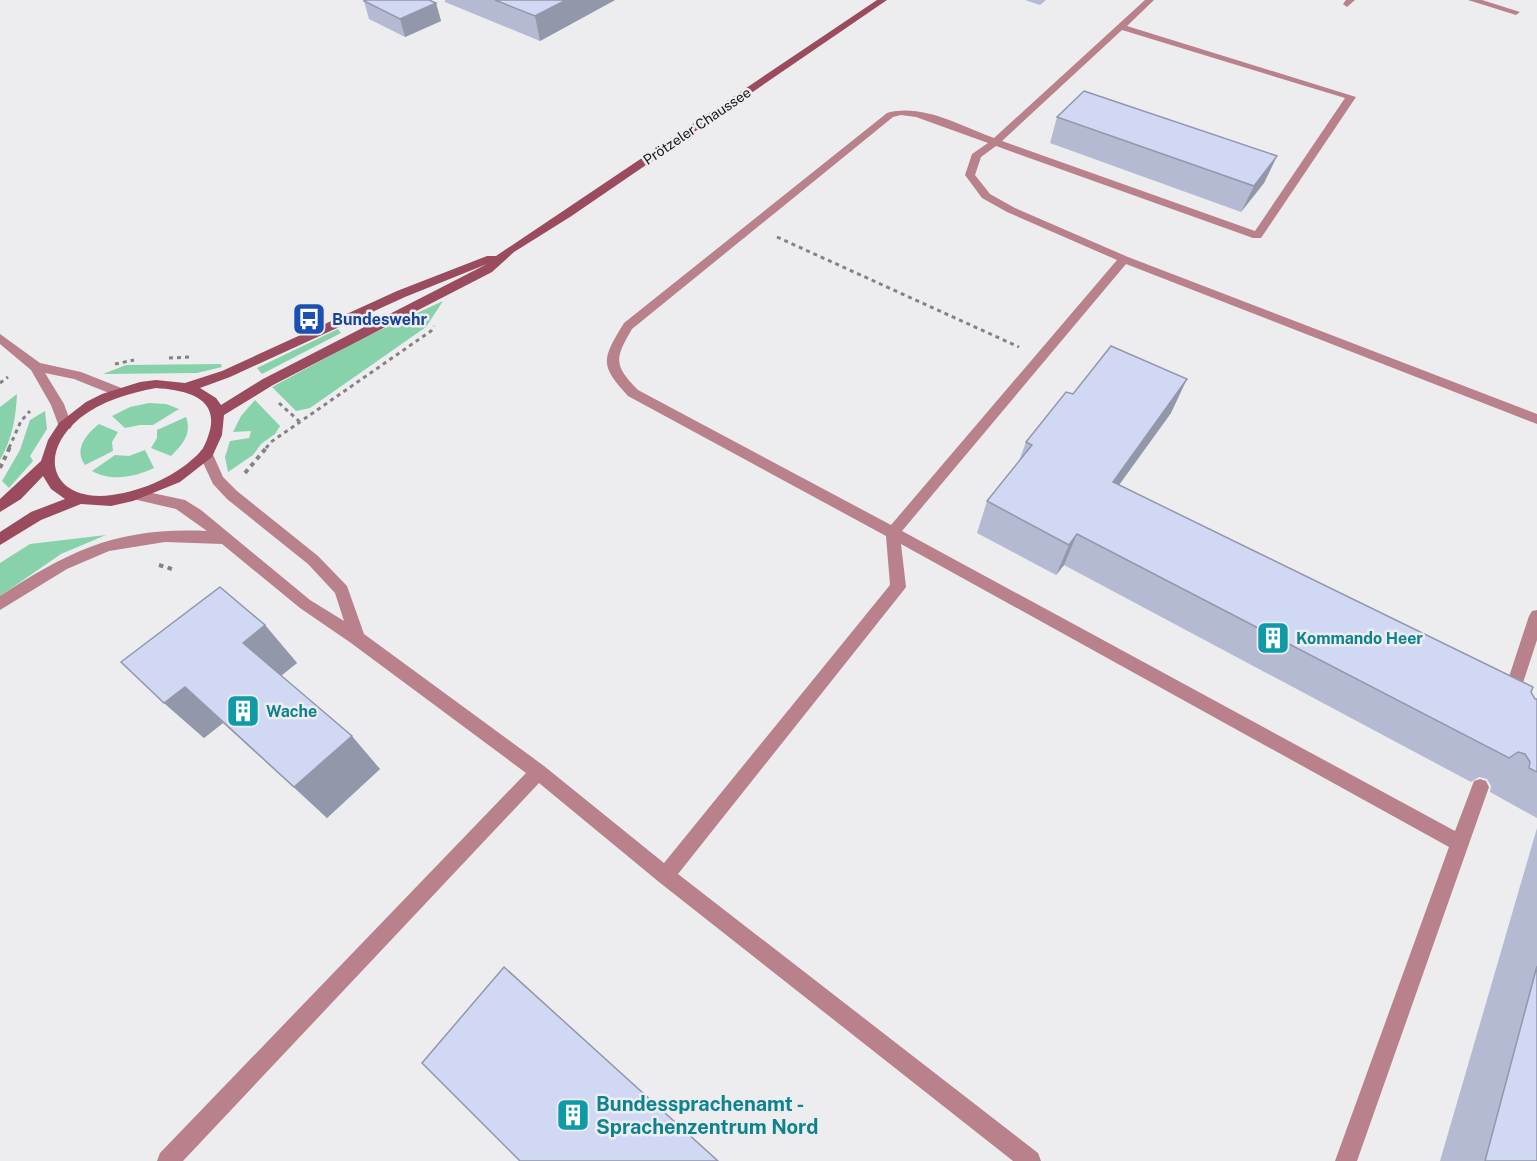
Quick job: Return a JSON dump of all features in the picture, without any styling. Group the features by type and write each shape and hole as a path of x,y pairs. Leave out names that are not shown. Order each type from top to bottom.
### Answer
{"main road":[{"name":"Prötzeler Chaussee","path":"0,507 16,495 47,464 50,449 65,426 85,409 119,392 156,384 188,387 211,400 217,413 268,382 488,269 510,250 566,215 883,0"},
{"name":"Prötzeler Chaussee","path":"188,387 226,374 391,298 510,250"},
{"path":"47,464 50,477 58,487 82,498 111,500 138,495 176,478 206,454 218,429 217,413"},
{"path":"0,538 36,516 82,498"}],"lane":[{"path":"1150,0 976,156 970,176 986,196 1011,210 1124,259 1537,418"},
{"path":"1472,0 1516,12"},
{"path":"1120,27 1351,97 1257,236 918,114 901,112 890,115 628,326 614,351 615,374 633,393 893,532 1461,844"},
{"path":"665,876 898,587 893,532 1124,259"},
{"path":"0,338 36,367 57,404 65,426"},
{"path":"36,367 77,375 119,392"},
{"path":"206,454 218,480 232,495 313,560 342,590 357,638"},
{"path":"138,495 180,504 305,604 357,638 538,772 665,876 1030,1161"},
{"path":"0,604 71,560 126,540 176,534 225,538"},
{"path":"1504,718 1537,616"},
{"path":"168,1161 538,772"},
{"path":"1346,1161 1480,787"}],"path":[{"path":"752,226 1041,357"}],"green space":[{"path":"443,301 426,327 310,408 296,411 272,387 359,340"},
{"path":"338,329 341,333 262,374 257,368"},
{"path":"221,364 222,367 197,373 103,374 126,365"},
{"path":"17,394 13,428 0,460 0,407"},
{"path":"255,400 280,426 253,455 228,472 225,457 230,441 249,438 251,431 233,432 241,416"},
{"path":"149,403 166,404 179,409 153,425 125,428 112,416 130,407"},
{"path":"45,411 47,429 30,456 33,461 9,488 2,481 20,450 30,420"},
{"path":"186,417 187,434 171,456 151,448 157,438 157,430"},
{"path":"99,424 118,432 112,442 113,451 85,465 80,454 83,442"},
{"path":"145,450 154,468 147,471 131,476 115,477 92,471 115,455 129,456"},
{"path":"106,535 61,554 0,596 0,563 30,544"}],"building":[{"path":"429,0 436,3 400,19 364,1"},
{"path":"495,0 566,0 535,16"},
{"path":"1084,91 1277,156 1254,186 1057,117"},
{"path":"1111,346 1187,379 1113,482 1533,687 1531,692 1537,699 1537,772 1529,768 1530,762 1525,754 1518,752 1509,758 1077,534 1069,545 987,501 1032,445 1026,442 1066,392 1073,394"},
{"path":"220,587 265,625 243,643 352,736 294,787 185,687 164,703 121,662"},
{"path":"1537,966 1537,1161 1485,1161"},
{"name":"Bundessprachenamt - Sprachenzentrum Nord","path":"504,967 718,1161 520,1161 422,1063"}],"place":[{"name":"Bundeswehr","path":"309,319"},
{"name":"Kommando Heer","path":"1273,638"},
{"name":"Wache","path":"243,711"},
{"name":"Bundessprachenamt - Sprachenzentrum Nord","path":"573,1115"}]}
